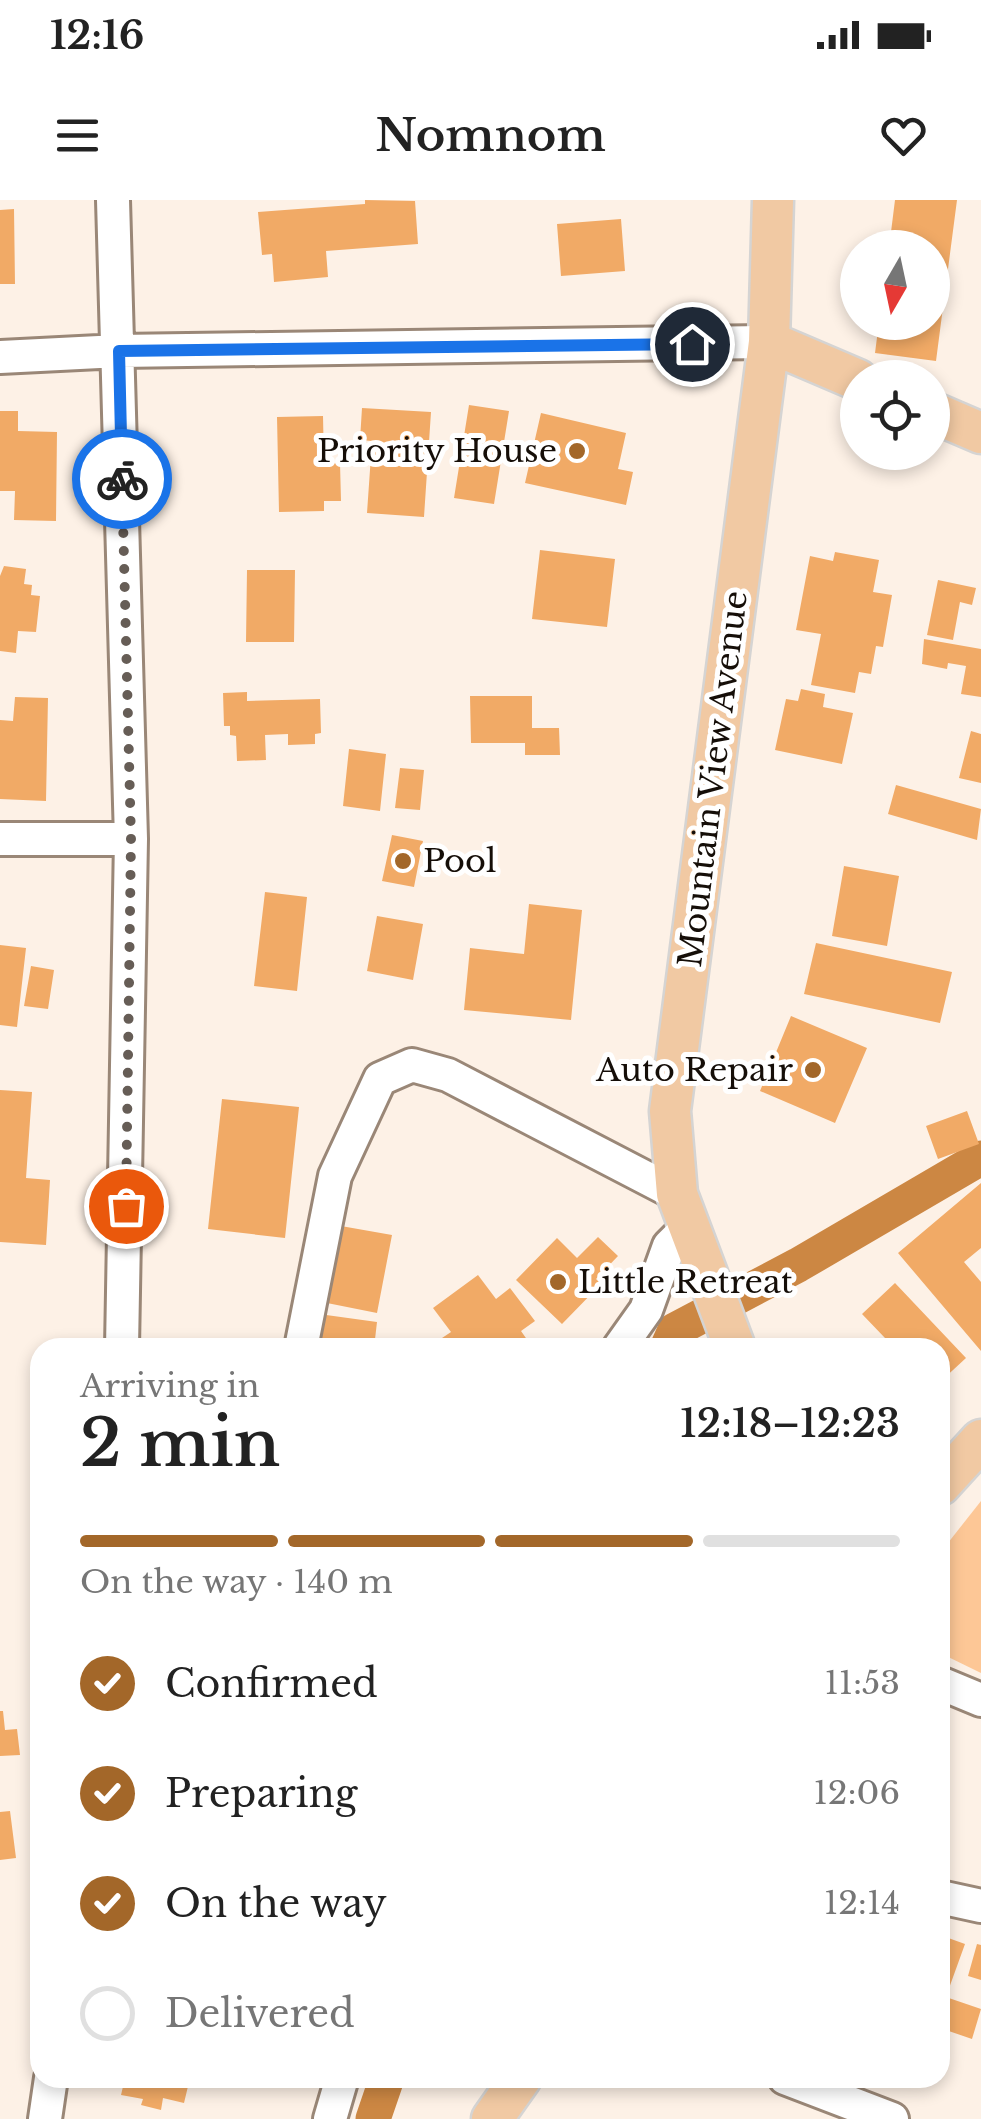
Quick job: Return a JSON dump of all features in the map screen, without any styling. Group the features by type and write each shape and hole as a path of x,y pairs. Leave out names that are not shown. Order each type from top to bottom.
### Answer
{"main road":[{"name":"Mountain View Avenue","path":"730,1336 683,1210 670,1111 769,342 772,200"},
{"path":"769,342 840,372"},
{"path":"950,420 981,433"},
{"path":"950,1474 981,1440"},
{"path":"492,2119 514,2088"}],"street":[{"path":"112,200 131,839 122,1338"},
{"path":"0,357 119,351 769,342"},
{"path":"0,838 131,839"},
{"path":"303,1338 335,1176 380,1079 412,1065 448,1076 683,1210 646,1310 626,1338"},
{"path":"950,1687 981,1700"},
{"path":"950,1898 981,1906"},
{"path":"44,2119 49,2088"},
{"path":"330,2119 339,2088"},
{"path":"811,2088 892,2119"}],"shaded area":[{"path":"981,1501 981,1673 950,1658 950,1540"}],"building":[{"path":"365,200 415,201 418,244 326,251 328,277 274,282 272,254 262,255 258,212 365,204"},
{"path":"895,200 957,200 950,254 950,230 891,230"},
{"path":"14,209 15,284 0,284 0,210"},
{"path":"621,219 625,271 561,276 557,224"},
{"path":"877,340 939,340 936,360 875,353"},
{"path":"469,405 509,411 494,504 454,498"},
{"path":"362,408 431,412 424,517 367,513 372,441 360,440"},
{"path":"0,411 18,411 18,431 57,432 56,521 14,520 15,491 0,491"},
{"name":"Priority House","path":"541,413 626,433 618,469 633,472 626,505 525,483"},
{"path":"323,416 324,464 340,463 341,501 324,501 324,511 279,512 277,417"},
{"path":"540,550 615,559 607,627 532,619"},
{"path":"835,552 879,560 873,592 892,595 883,647 876,646 871,674 859,672 855,693 811,685 821,634 796,630 810,556 833,561"},
{"path":"4,566 26,569 24,584 32,585 31,595 40,596 36,632 18,631 16,653 0,651 0,576"},
{"path":"247,570 295,570 294,642 246,642"},
{"path":"938,580 976,588 972,605 960,602 953,640 927,635"},
{"path":"924,639 981,649 981,697 961,694 966,666 948,663 947,669 922,664"},
{"path":"801,689 825,694 823,707 853,713 842,764 775,750 786,699 798,701"},
{"path":"247,692 247,701 320,699 321,733 315,734 315,744 288,745 288,734 265,735 266,760 237,761 236,736 230,735 230,726 224,726 223,693"},
{"path":"470,696 532,696 532,728 559,728 560,755 525,755 525,743 471,743"},
{"path":"15,697 48,698 46,801 0,799 0,720 13,721"},
{"path":"971,731 981,734 981,783 959,778"},
{"path":"349,749 386,754 380,811 343,806"},
{"path":"400,768 424,770 420,810 395,808"},
{"path":"896,785 981,809 977,840 888,814"},
{"name":"Pool","path":"392,835 423,841 414,887 382,881"},
{"path":"844,866 899,876 887,946 832,936"},
{"path":"265,892 307,897 297,991 254,986"},
{"path":"529,904 582,910 571,1020 464,1010 470,948 524,954"},
{"path":"377,916 423,924 413,980 367,971"},
{"path":"816,943 952,972 940,1023 804,994"},
{"path":"0,945 26,948 17,1027 0,1025"},
{"path":"31,966 54,970 48,1009 24,1006"},
{"name":"Auto Repair","path":"791,1016 867,1048 835,1123 760,1091"},
{"path":"0,1090 32,1092 26,1178 50,1180 46,1245 0,1242"},
{"path":"222,1099 299,1107 285,1238 208,1229"},
{"path":"967,1111 979,1144 938,1159 926,1126"},
{"path":"981,1183 981,1248 964,1262 981,1282 981,1351 898,1253"},
{"path":"341,1226 392,1235 377,1313 327,1303"},
{"name":"Little Retreat","path":"598,1237 618,1256 596,1279 601,1284 562,1324 516,1280 557,1238 577,1258"},
{"path":"478,1275 496,1299 510,1288 535,1321 521,1331 526,1338 442,1338 451,1332 433,1308"},
{"path":"895,1283 947,1338 885,1338 862,1314"},
{"path":"319,1314 377,1322 375,1338 316,1338"},
{"path":"950,1341 966,1358 950,1373"},
{"path":"0,1711 5,1730 17,1729 20,1755 0,1756"},
{"path":"10,1811 16,1858 0,1860 0,1812"},
{"path":"950,1939 965,1944 950,1985"},
{"path":"977,1944 981,1945 981,1980 968,1976"},
{"path":"950,1998 981,2009 972,2039 950,2031"},
{"path":"123,2088 188,2088 184,2103 163,2098 161,2110 141,2105 143,2099 121,2095"}],"waterway":[{"path":"671,1338 675,1330 798,1265 981,1158"},
{"path":"373,2119 384,2088"}],"way so far":[{"path":"122,479 131,839 126,1206"}],"place":[{"name":"Priority House","path":"577,451"},
{"name":"Pool","path":"403,861"},
{"name":"Auto Repair","path":"813,1070"},
{"name":"Little Retreat","path":"558,1282"}],"route":[{"path":"122,479 119,351 692,344"}]}
